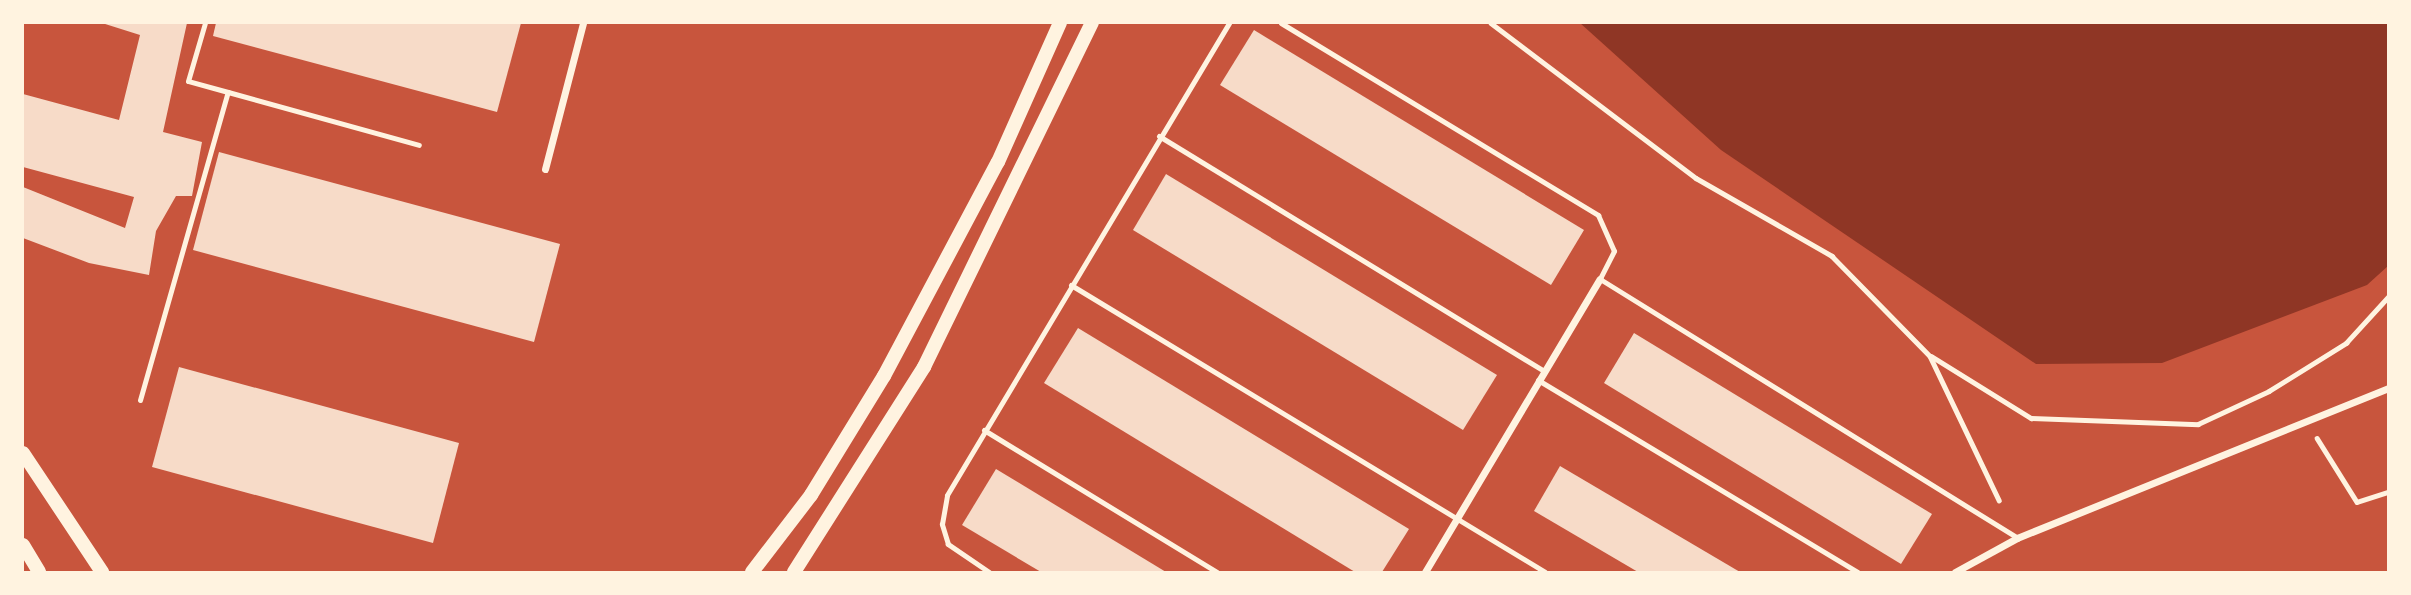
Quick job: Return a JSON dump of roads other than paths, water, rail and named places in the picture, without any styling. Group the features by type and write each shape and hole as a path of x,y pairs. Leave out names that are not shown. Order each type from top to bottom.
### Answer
{"main road":[{"path":"752,572 811,495 884,376 998,162 1060,23"},
{"path":"794,572 924,366 1092,23"},
{"path":"23,453 102,572"},
{"path":"23,545 39,572"}],"street":[{"path":"545,169 583,23"},
{"path":"1425,572 1600,279"},
{"path":"1955,572 2017,538 2308,424 2388,388"}],"lane":[{"path":"205,23 188,80 419,145"},
{"path":"989,572 948,544 942,524 947,495 1159,136 1229,23"},
{"path":"1281,23 1598,215 1614,250 1600,279 2017,538"},
{"path":"140,400 228,92"},
{"path":"1159,136 1544,371"},
{"path":"1071,285 1545,572"},
{"path":"1538,380 1858,572"},
{"path":"984,429 1217,572"}]}
